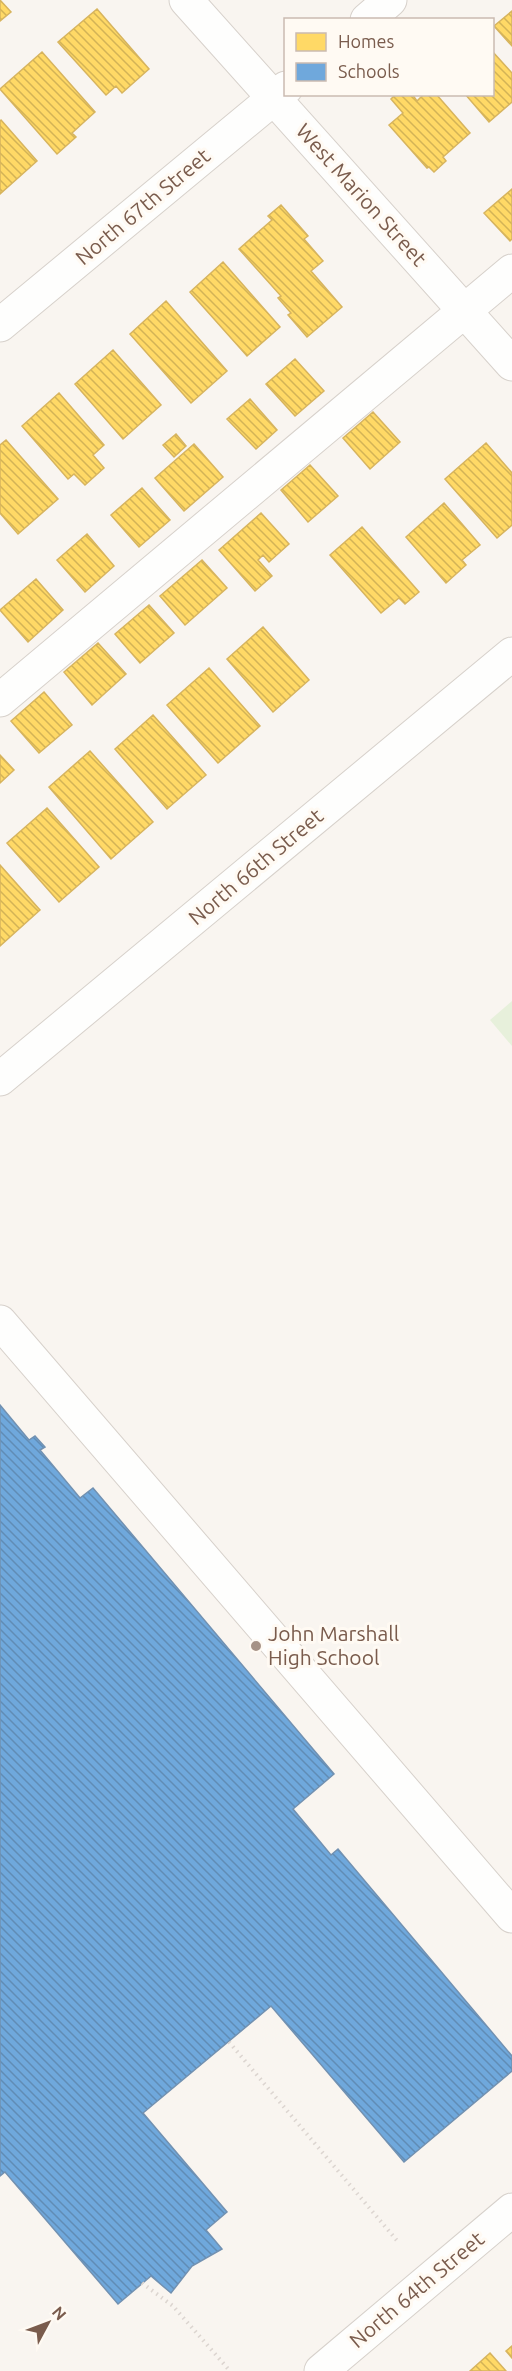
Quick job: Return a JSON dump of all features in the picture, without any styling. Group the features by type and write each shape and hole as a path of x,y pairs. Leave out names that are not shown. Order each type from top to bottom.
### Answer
{"street":[{"name":"West Marion Street","path":"186,0 280,93 512,364"},
{"path":"369,18 390,0"},
{"name":"North 67th Street","path":"0,325 280,93"},
{"path":"0,700 512,271"},
{"name":"North 66th Street","path":"0,1079 512,654"},
{"path":"0,1322 512,1916"},
{"name":"North 64th Street","path":"321,2371 512,2210"}],"path":[{"path":"229,2042 399,2243"},
{"path":"142,2283 173,2306 230,2371"}],"green space":[{"path":"512,1001 512,1046 490,1020"}],"building: Homes":[{"path":"0,0 11,12 0,21"},
{"path":"97,9 149,69 122,93 116,86 106,95 58,42"},
{"path":"512,11 512,46 494,26"},
{"path":"42,52 95,112 72,133 76,137 57,154 0,89"},
{"path":"494,53 512,73 512,102 489,122 467,96 494,96"},
{"path":"394,96 413,96 417,101 422,96 438,96 470,133 443,157 446,161 434,172 429,167 427,168 389,125 403,113 391,99"},
{"path":"0,121 37,161 0,194"},
{"path":"512,189 512,239 510,241 484,213"},
{"path":"281,205 308,236 304,239 323,261 311,271 342,307 307,337 288,315 291,313 278,298 281,296 239,249 272,220 268,216"},
{"path":"223,262 280,327 247,356 190,292"},
{"path":"166,301 227,371 191,403 130,334"},
{"path":"113,350 161,405 123,439 75,384"},
{"path":"295,359 324,391 295,416 266,384"},
{"path":"59,393 104,445 93,455 104,468 85,485 74,474 68,479 22,426"},
{"path":"250,399 277,430 256,449 227,419"},
{"path":"373,412 400,442 370,469 343,438"},
{"path":"176,434 186,446 174,457 163,445"},
{"path":"6,440 58,499 18,534 0,513 0,445"},
{"path":"486,443 512,473 512,525 497,538 445,479"},
{"path":"194,444 223,477 184,511 155,478"},
{"path":"310,465 338,496 308,522 281,490"},
{"path":"142,488 170,520 139,547 111,515"},
{"path":"444,503 480,545 462,560 466,565 446,583 406,537"},
{"path":"261,513 289,544 269,562 263,555 258,560 272,576 255,591 219,550"},
{"path":"362,527 419,592 405,604 399,598 381,613 330,555"},
{"path":"87,534 114,566 85,592 57,560"},
{"path":"202,560 227,588 185,625 160,596"},
{"path":"36,579 63,610 28,642 0,610"},
{"path":"149,605 174,633 140,663 115,634"},
{"path":"263,627 309,680 273,712 227,659"},
{"path":"98,643 126,674 92,705 64,672"},
{"path":"209,668 260,726 218,763 167,705"},
{"path":"44,692 72,725 39,753 11,721"},
{"path":"153,715 206,775 167,809 115,749"},
{"path":"90,751 153,822 111,859 49,787"},
{"path":"0,755 14,770 0,783"},
{"path":"47,808 99,867 59,902 7,843"},
{"path":"0,865 40,910 0,946"},
{"path":"512,2346 512,2358 506,2351"},
{"path":"490,2353 506,2371 470,2371"}],"building: Schools":[{"path":"0,1405 29,1440 35,1436 45,1447 40,1450 80,1498 93,1488 334,1774 293,1809 331,1855 338,1849 512,2056 512,2071 404,2162 271,2006 143,2113 227,2212 206,2230 222,2249 192,2266 171,2293 151,2276 118,2304 5,2172 0,2176"}],"place":[{"name":"John Marshall High School","path":"256,1646"}]}
